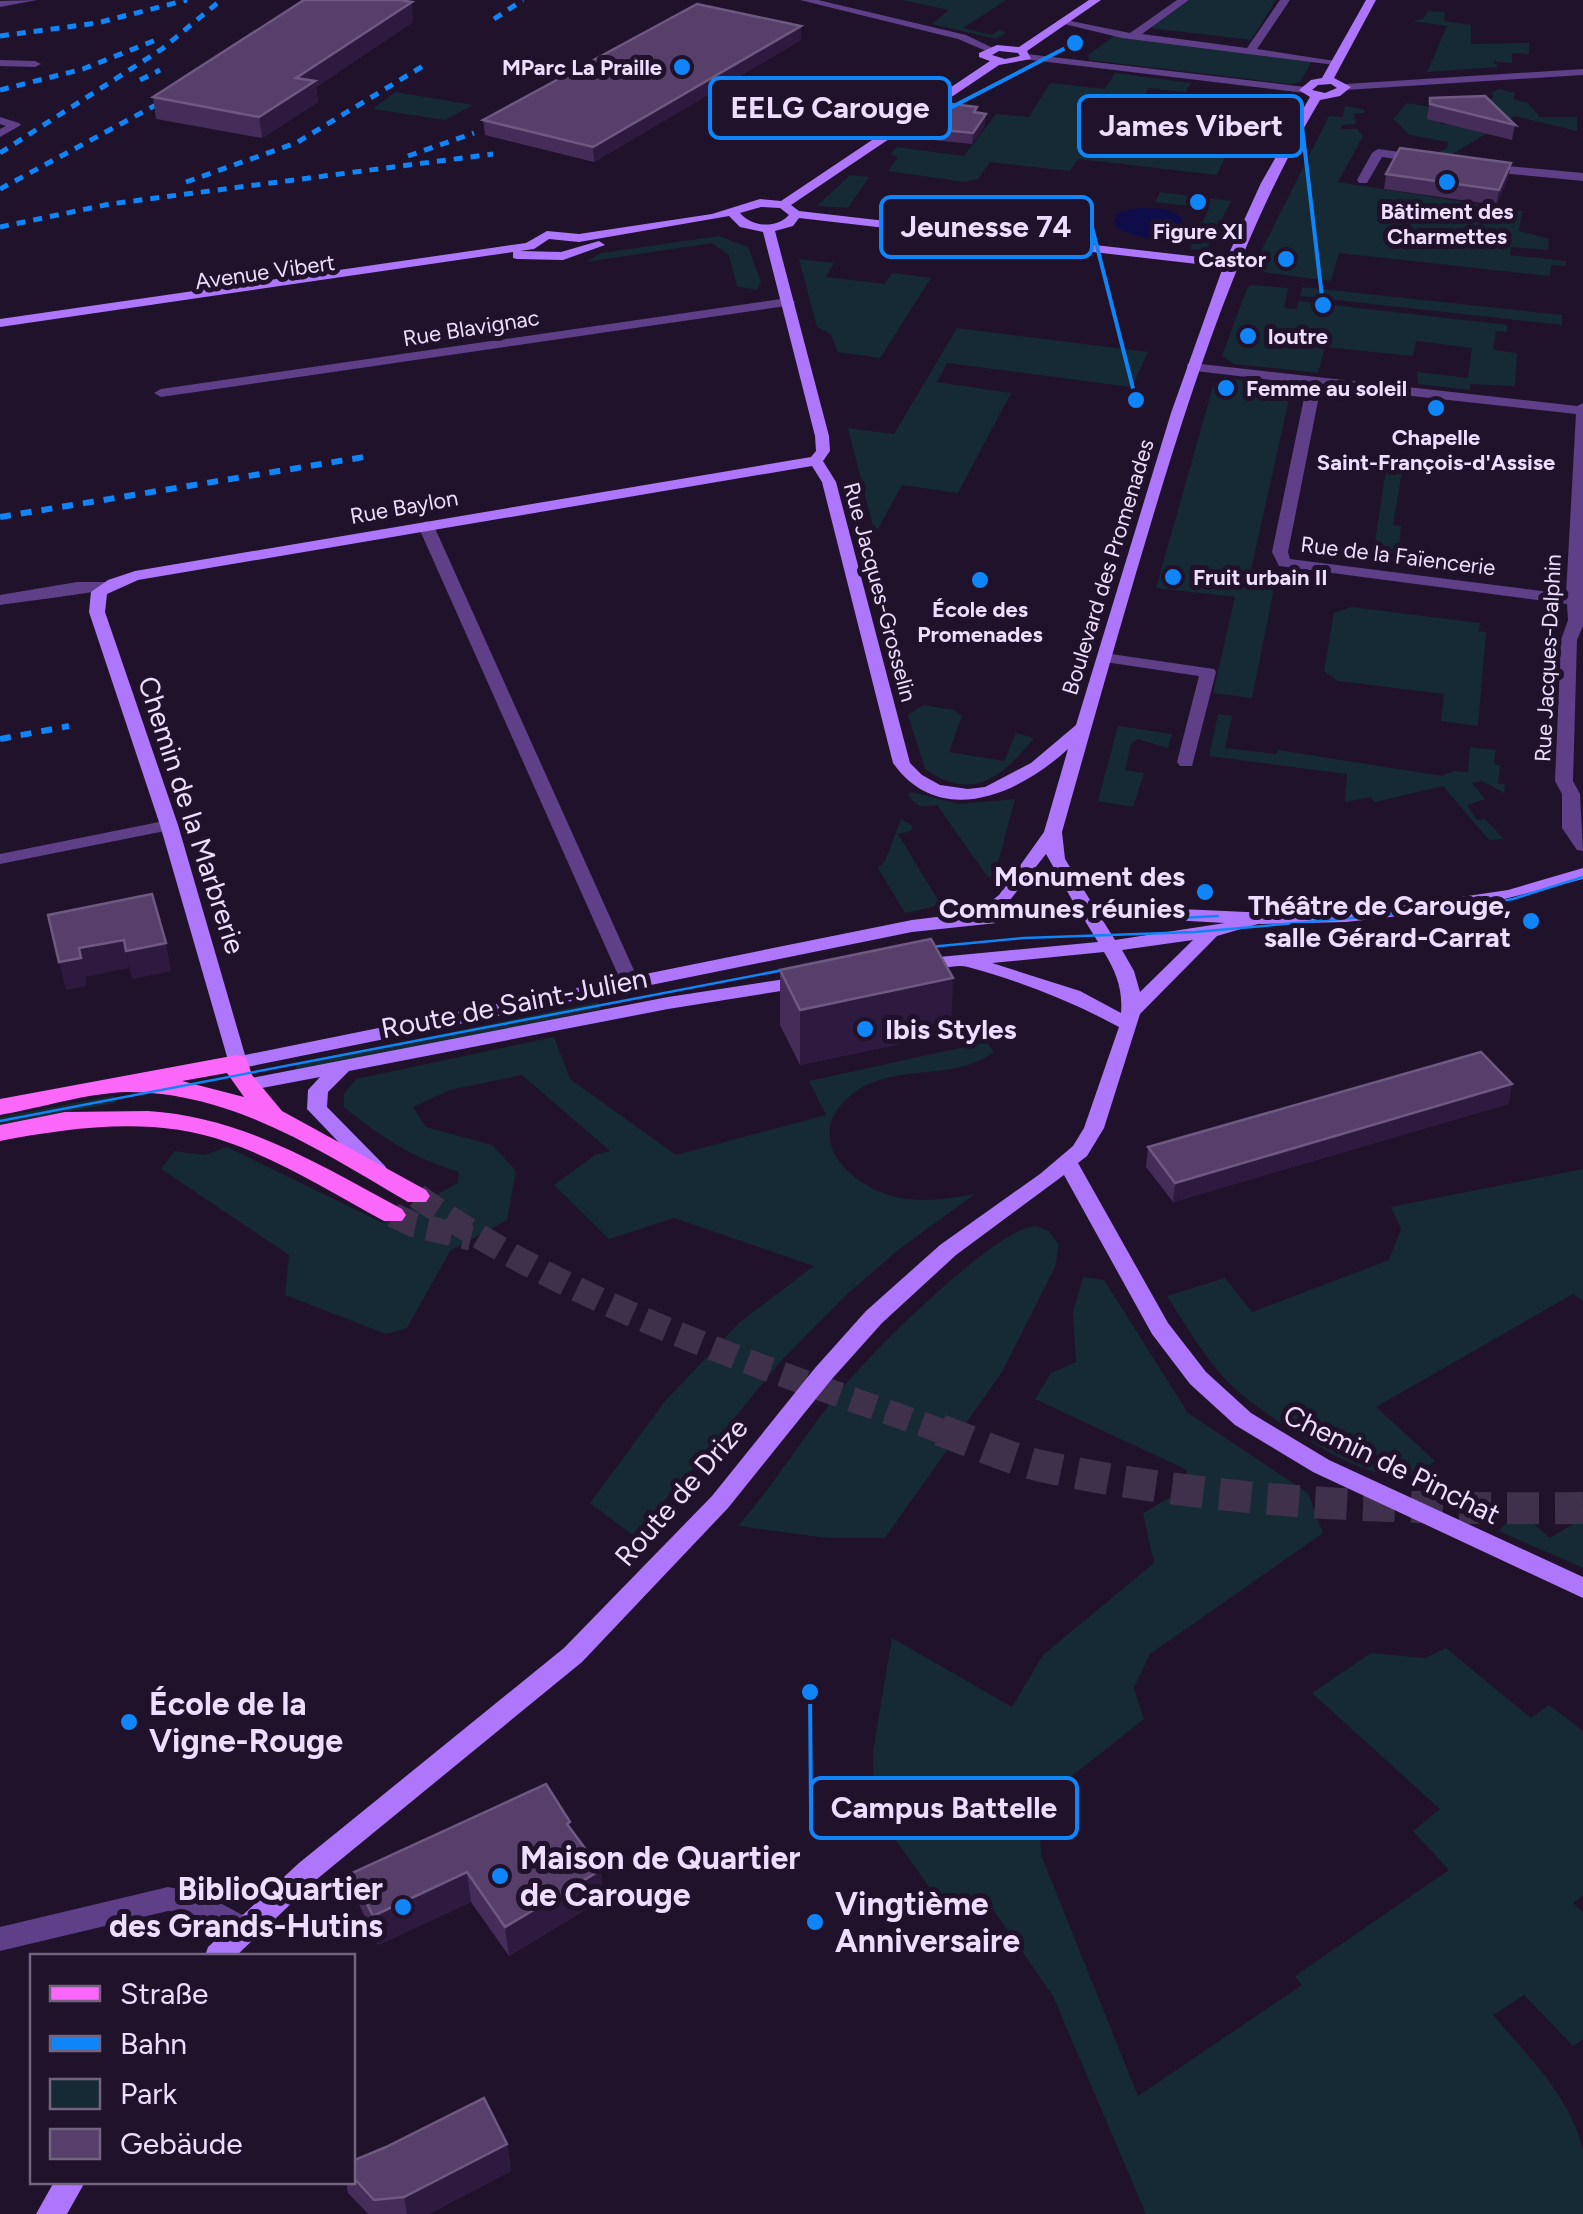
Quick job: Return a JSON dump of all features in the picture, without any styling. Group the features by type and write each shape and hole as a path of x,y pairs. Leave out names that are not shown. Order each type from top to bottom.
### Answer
{"main road":[{"path":"1024,54 990,49 982,56 996,62 1019,62 1061,22 1096,0"},
{"path":"1327,80 1371,0"},
{"path":"794,218 783,205 996,62"},
{"path":"1327,80 1345,87 1335,94 1310,93 1315,82 1327,80"},
{"name":"Boulevard des Promenades","path":"1054,832 1192,366 1226,269 1310,93"},
{"name":"Avenue Vibert","path":"0,331 532,249 548,235 581,242 737,219 752,204 783,205"},
{"path":"737,219 768,228 794,218 1226,269"},
{"name":"Rue Jacques-Grosselin","path":"768,228 822,436 823,452 816,462 834,498 902,763 916,779 934,788 954,794 988,793 1012,786 1036,770 1083,726"},
{"name":"Avenue Vibert","path":"0,322 532,249 562,256 581,242"},
{"name":"Rue Baylon","path":"105,588 135,576 816,462"},
{"name":"Chemin de la Marbrerie","path":"105,588 96,600 96,612 169,826 234,1084"},
{"path":"1054,832 1053,852 1129,978 1130,1019"},
{"path":"984,916 1005,899 1054,832"},
{"path":"902,967 1210,934 1267,919 1452,906 1529,891 1583,873"},
{"name":"Route de Saint-Julien","path":"0,1133 234,1084 632,986 863,935 984,916 1087,910 1267,919"},
{"path":"1130,1019 1210,934"},
{"path":"954,961 1003,970 1130,1019"},
{"name":"Route de Saint-Julien","path":"0,1108 124,1084 234,1084 345,1068 668,1003 830,978"},
{"name":"Route de Drize","path":"220,1954 308,1871 573,1655 720,1502 823,1374 874,1318 948,1250 1068,1164 1094,1128 1130,1019"},
{"path":"345,1068 324,1080 318,1090 317,1110 383,1176"},
{"path":"124,1084 234,1084 284,1120 417,1196"},
{"path":"234,1084 230,1115 253,1143"},
{"path":"50,1124 120,1118 209,1127 253,1143 393,1215"},
{"name":"Chemin de Pinchat","path":"1068,1164 1147,1307 1174,1348 1221,1401 1262,1433 1331,1471 1583,1588"},
{"path":"51,2214 69,2184"}],"street":[{"path":"0,4 32,0"},
{"path":"806,0 962,37 990,49"},
{"path":"1134,36 1184,0"},
{"path":"1250,49 1286,0"},
{"path":"1061,22 1134,36 1335,62"},
{"path":"1024,54 1310,93"},
{"path":"0,63 35,64"},
{"path":"1345,87 1583,72"},
{"path":"0,120 15,125 0,134"},
{"path":"1363,180 1378,153 1434,161"},
{"path":"1468,165 1583,177"},
{"path":"750,306 780,277"},
{"name":"Rue Blavignac","path":"161,394 788,302"},
{"path":"1192,366 1583,410"},
{"name":"Rue de la Faïencerie","path":"1314,381 1280,552 1284,564 1574,600"},
{"name":"Rue Jacques-Dalphin","path":"1583,410 1580,570 1574,600 1578,609 1576,626 1569,640 1564,781 1571,794 1571,828 1583,846"},
{"path":"426,526 632,986"},
{"name":"Rue Baylon","path":"0,600 77,587 105,588"},
{"path":"1104,658 1208,672 1186,762"},
{"path":"0,859 169,826"},
{"path":"0,1939 168,1899 194,1902 244,1929"}],"green space":[{"path":"902,0 1006,0 963,28 992,35 999,30 1006,32 996,39 932,24 949,10"},
{"path":"1190,0 1276,0 1251,40 1150,28"},
{"path":"1428,11 1445,12 1444,21 1471,25 1471,44 1529,43 1529,54 1512,53 1512,63 1493,61 1498,67 1427,72 1447,26 1412,21 1423,19"},
{"path":"1114,36 1312,61 1300,82 1290,84 1089,60 1088,55"},
{"path":"1115,73 1191,83 1185,92 1148,88 1141,102 1105,98 1094,119 1248,135 1238,155 1226,154 1217,175 1078,159 1070,171 990,162 978,179 964,182 888,171 898,157 890,154 897,147 964,156 996,114 1029,117 1050,83 1105,89"},
{"path":"1499,89 1515,93 1513,99 1528,103 1540,117 1577,117 1577,131 1515,116 1449,156 1434,154 1447,148 1448,142 1410,135 1393,119 1407,103 1443,109 1437,118 1441,124 1486,126 1483,98 1491,99 1491,93"},
{"path":"395,92 473,105 445,120 373,109"},
{"path":"1345,106 1365,110 1354,113 1356,124 1342,125 1341,129 1357,129 1363,136 1338,182 1522,211 1519,231 1549,239 1548,250 1511,247 1510,255 1566,261 1566,266 1551,265 1550,276 1339,253 1331,281 1255,271 1253,267 1329,116 1343,117"},
{"path":"850,175 869,177 848,208 817,206"},
{"path":"1160,192 1231,201 1206,251 1190,249 1209,208 1155,202"},
{"path":"719,236 748,247 761,282 757,290 737,286 729,255 712,243 586,262 601,253"},
{"path":"799,259 834,263 826,277 885,284 892,273 931,278 880,358 838,352 831,334 817,327"},
{"path":"1302,287 1562,315 1562,325 1300,296"},
{"path":"1247,288 1288,288 1284,308 1297,309 1298,301 1507,325 1507,332 1496,331 1493,350 1517,353 1515,386 1471,384 1470,390 1418,384 1417,372 1468,378 1472,348 1416,341 1413,356 1325,347 1318,373 1234,364 1222,356"},
{"path":"957,328 1148,352 1132,387 947,363 937,382 1011,393 958,493 902,485 875,534 848,428 894,434"},
{"path":"1231,379 1292,386 1251,570 1276,578 1252,698 1213,693 1235,597 1156,588 1214,383"},
{"path":"1387,463 1403,465 1393,525 1401,526 1397,564 1372,561"},
{"path":"1351,607 1480,623 1479,631 1486,632 1478,726 1441,721 1444,694 1338,681 1324,671 1334,613"},
{"path":"923,705 954,710 962,716 949,752 1004,761 1016,733 1034,738 999,773 973,784 958,784 925,769 908,715"},
{"path":"1218,714 1232,716 1225,748 1276,754 1278,750 1442,776 1454,771 1468,772 1470,747 1496,750 1494,764 1500,765 1498,784 1505,784 1504,793 1482,781 1472,783 1485,799 1467,805 1477,820 1485,819 1504,839 1489,840 1443,786 1375,802 1370,797 1345,802 1347,774 1209,756"},
{"path":"1118,726 1172,734 1168,748 1138,739 1131,744 1125,770 1144,773 1133,807 1098,801"},
{"path":"911,792 959,804 1015,799 994,878 987,876 937,805 917,804 908,795"},
{"path":"901,819 913,826 911,831 898,834 941,905 905,913 878,868 885,861"},
{"path":"598,1002 601,1009 295,1069 299,1063"},
{"path":"554,1037 570,1079 676,1155 826,1115 809,1081 987,1042 994,1052 960,1067 866,1085 835,1113 830,1130 832,1147 840,1162 869,1187 915,1200 975,1194 898,1250 844,1297 780,1362 633,1535 590,1503 666,1400 741,1321 814,1266 674,1218 609,1239 554,1185 595,1155 610,1151 522,1075 450,1090 413,1107 426,1127 492,1145 516,1171 507,1220 450,1251 407,1328 386,1334 285,1295 289,1255 161,1169 175,1151 204,1155 227,1147 383,1223 458,1183 459,1172 398,1146 344,1107 344,1094 356,1079"},
{"path":"113,1096 118,1099 115,1103 0,1125 0,1117"},
{"path":"1583,1169 1583,1301 1573,1294 1376,1407 1435,1461 1409,1476 1391,1476 1342,1459 1263,1411 1220,1373 1167,1296 1225,1278 1252,1312 1389,1260 1401,1229 1391,1207"},
{"path":"1035,1226 1049,1231 1059,1245 1055,1267 1002,1372 885,1538 828,1538 738,1526 830,1403 880,1347 992,1247"},
{"path":"1083,1277 1104,1280 1188,1413 1308,1493 1323,1533 1150,1654 1134,1688 1144,1719 1039,1802 1041,1855 1138,2096 1302,1985 1295,1976 1449,1870 1413,1831 1440,1809 1312,1693 1371,1653 1425,1658 1446,1648 1531,1718 1549,1705 1583,1731 1583,1895 1573,1903 1583,1912 1583,2039 1573,2046 1524,1995 1493,2015 1547,2078 1569,2113 1583,2151 1583,2214 1146,2214 1053,1996 990,1905 951,1917 874,1810 873,1751 892,1638 1012,1707 1043,1655 1154,1563 1143,1513 1183,1490 1187,1470 1035,1399 1051,1373 1076,1362 1073,1312"},
{"path":"1518,1510 1550,1538 1580,1520 1583,1522 1583,1568 1499,1531"}],"shaded area":[{"path":"1139,208 1166,209 1182,217 1181,225 1188,226 1162,238 1133,235 1116,227 1118,213"}],"building":[{"path":"304,0 412,2 296,78 315,81 259,117 153,97"},
{"name":"MParc La Praille","path":"697,4 801,26 593,147 483,120"},
{"path":"1485,96 1515,125 1430,104 1430,98"},
{"path":"952,104 977,107 974,112 986,114 973,133 933,129"},
{"path":"1400,148 1511,163 1499,190 1386,174"},
{"path":"152,894 166,943 126,951 124,940 79,948 81,958 59,962 48,915"},
{"path":"931,939 953,978 800,1010 780,970"},
{"path":"1481,1052 1512,1084 1175,1183 1148,1147"},
{"path":"546,1784 570,1822 567,1824 601,1870 505,1927 467,1872 373,1916 352,1873"},
{"path":"484,2098 507,2144 404,2197 374,2200 355,2179 355,2160"}],"tunnel":[{"path":"417,1196 478,1236 607,1303 741,1359 947,1433"},
{"path":"393,1215 414,1225 471,1238"},
{"path":"940,1430 1041,1466 1175,1489 1379,1506 1583,1508"}],"tram line":[{"path":"909,949 1024,938 1195,932 1455,909 1513,899 1583,877"},
{"path":"1123,921 1218,916"},
{"path":"0,1121 830,961"}],"railway":[{"path":"0,36 97,23 187,0"},
{"path":"0,153 162,49 221,0"},
{"path":"494,19 523,0"},
{"path":"0,90 83,69 156,40"},
{"path":"186,182 296,143 423,66"},
{"path":"140,80 160,70"},
{"path":"0,189 180,92"},
{"path":"408,156 474,133"},
{"path":"0,227 110,204 493,154"},
{"path":"0,517 364,457"},
{"path":"0,739 69,726"}],"place":[{"name":"EELG Carouge","path":"1075,43"},
{"name":"MParc La Praille","path":"682,67"},
{"name":"Bâtiment des Charmettes","path":"1447,182"},
{"name":"Figure XI","path":"1198,202"},
{"name":"Castor","path":"1286,259"},
{"name":"James Vibert","path":"1323,305"},
{"name":"loutre","path":"1248,336"},
{"name":"Femme au soleil","path":"1226,388"},
{"name":"Jeunesse 74","path":"1136,400"},
{"name":"Chapelle Saint-François-d'Assise","path":"1436,408"},
{"name":"Fruit urbain II","path":"1173,577"},
{"name":"École des Promenades","path":"980,580"},
{"name":"Monument des Communes réunies","path":"1205,892"},
{"name":"Théâtre de Carouge, salle Gérard-Carrat","path":"1531,921"},
{"name":"Ibis Styles","path":"865,1029"},
{"name":"Campus Battelle","path":"810,1692"},
{"name":"École de la Vigne-Rouge","path":"129,1722"},
{"name":"Maison de Quartier de Carouge","path":"500,1876"},
{"name":"BiblioQuartier des Grands-Hutins","path":"403,1907"},
{"name":"Vingtième Anniversaire","path":"815,1922"}]}
